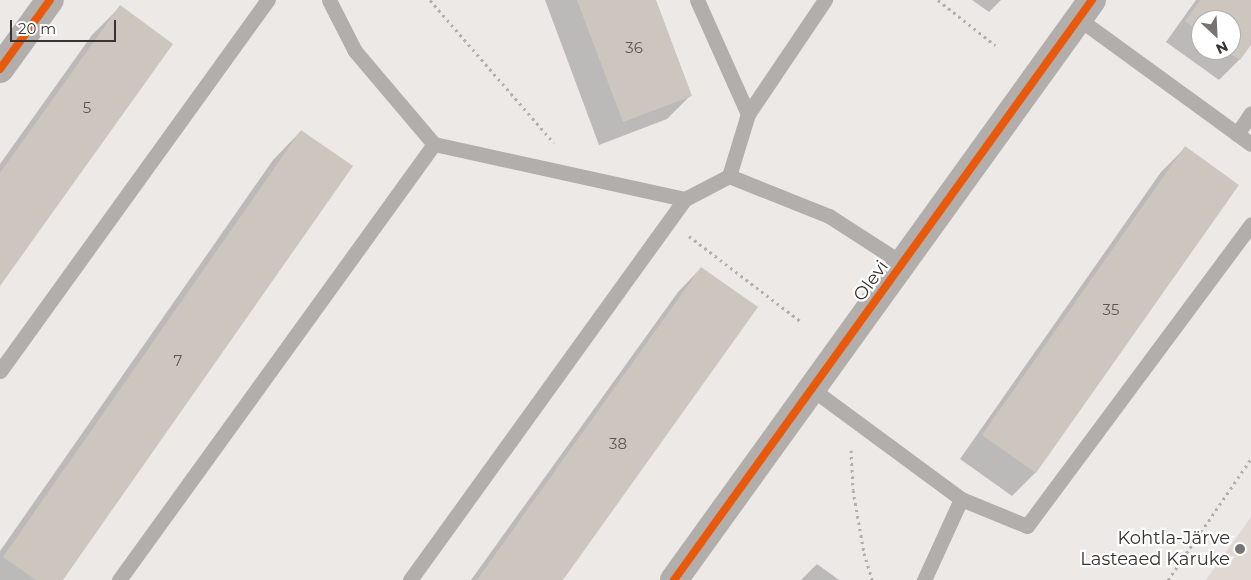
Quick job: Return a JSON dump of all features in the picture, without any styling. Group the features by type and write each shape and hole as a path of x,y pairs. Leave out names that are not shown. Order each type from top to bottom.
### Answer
{"street":[{"path":"0,69 50,0"},
{"name":"Olevi","path":"674,580 1085,9"}],"lane":[{"path":"0,371 268,0"},
{"path":"329,0 355,51 434,144 684,199"},
{"path":"696,0 748,114"},
{"path":"410,580 684,199 729,176 748,114 825,0"},
{"path":"1085,9 1251,144"},
{"path":"1237,134 1251,113"},
{"path":"119,580 434,144"},
{"path":"729,176 829,216 902,263"},
{"path":"812,389 961,499 1027,526 1251,224"},
{"path":"924,580 961,499"}],"path":[{"path":"430,0 583,177"},
{"path":"938,0 995,45"},
{"path":"669,220 800,321"},
{"path":"849,416 853,490 864,553 872,580"},
{"path":"1168,580 1251,459"}],"shaded area":[{"name":"Kohtla-Järve Lasteaed Karuke","path":"1251,517 1251,580 1206,580"}],"building":[{"path":"577,0 656,0 692,96 623,122"},
{"path":"1200,0 1251,0 1251,45 1241,59 1241,10 1193,10"},
{"path":"120,5 173,44 0,286 0,173"},
{"path":"1191,13 1191,26 1185,21"},
{"path":"301,130 353,166 63,580 36,580 3,557"},
{"path":"1185,146 1239,185 1036,473 982,435"},
{"path":"701,267 758,307 563,580 477,580"}],"cycle path":[{"path":"0,69 50,0"},
{"path":"674,580 1092,0"}],"place":[{"name":"Kohtla-Järve Lasteaed Karuke","path":"1240,549"}]}
